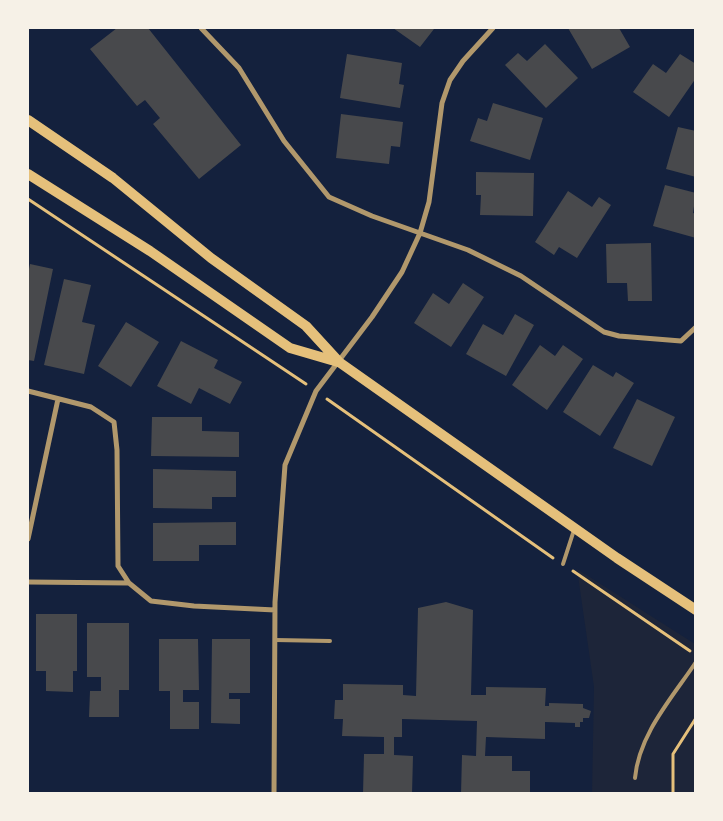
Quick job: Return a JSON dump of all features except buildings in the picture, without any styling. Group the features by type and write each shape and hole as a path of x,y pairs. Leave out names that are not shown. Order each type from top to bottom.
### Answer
{"main road":[{"path":"28,120 113,178 211,258 306,326 339,362 575,528 696,610"},
{"path":"28,174 150,251 290,348 339,362"}],"street":[{"path":"201,28 239,68 284,141 329,197 468,250 520,276 604,332 627,337 681,341 696,327"},
{"path":"274,794 275,610 285,465 316,391 339,362 402,272 420,233 428,202 442,102 450,80 463,61 492,28"},
{"path":"28,391 91,407 114,422 118,450 118,566 129,583 151,601 194,606 275,610"},
{"path":"28,539 58,399"},
{"path":"28,582 129,583"}],"lane":[{"path":"563,564 575,528"},
{"path":"275,640 330,641"},
{"path":"635,778 636,762 647,736 696,662"}],"path":[{"path":"28,199 316,391 696,656"},
{"path":"673,794 673,754 696,718"}],"shaded area":[{"path":"577,569 695,644 695,793 592,793 594,687"}]}
